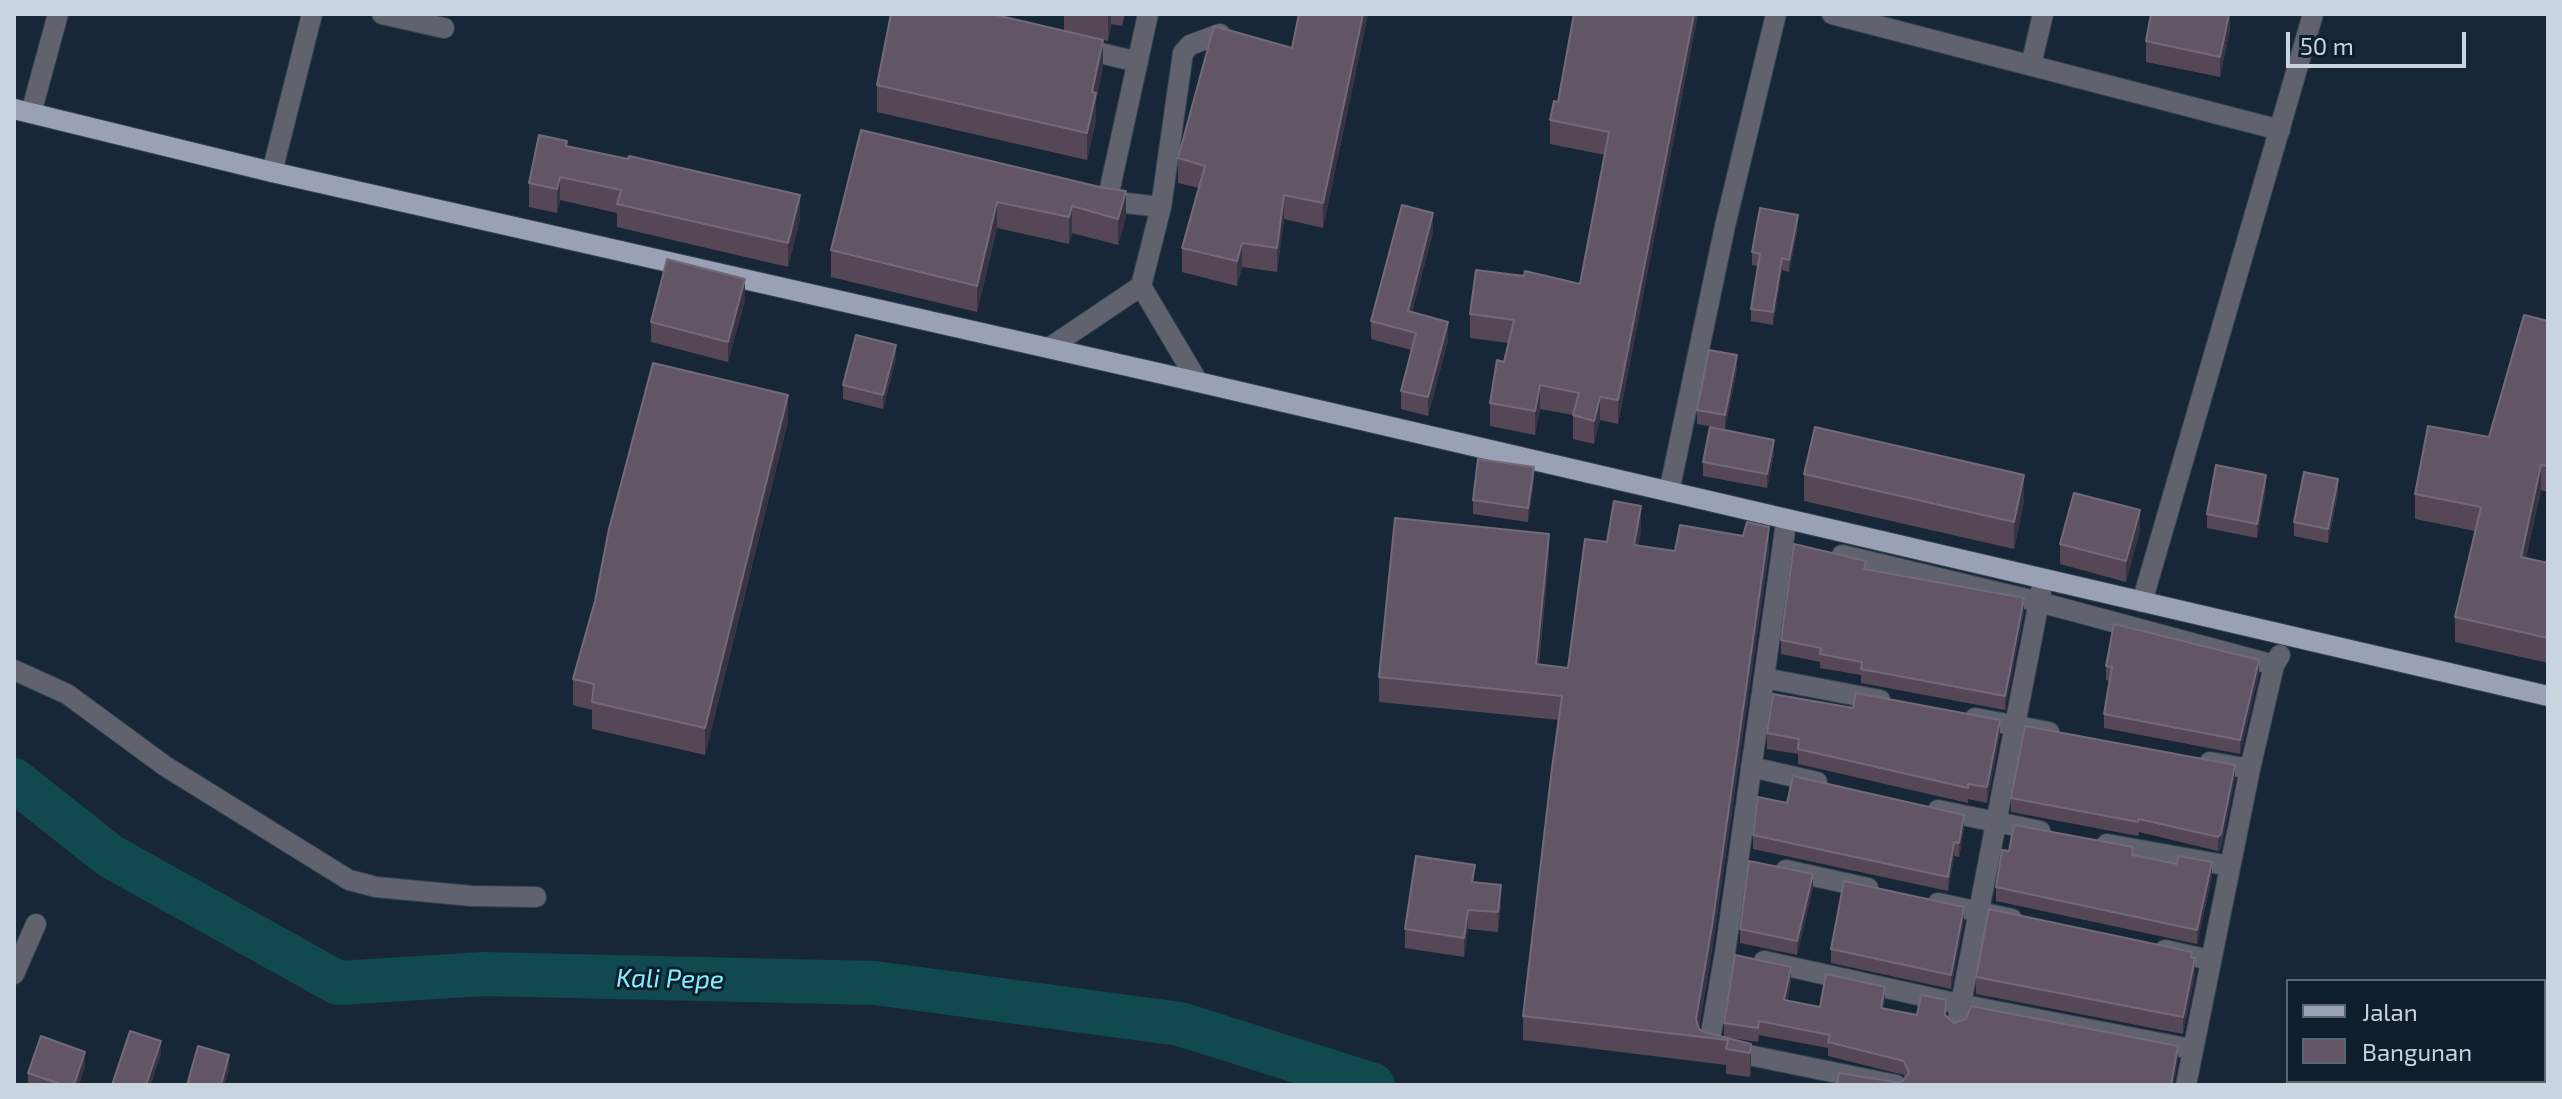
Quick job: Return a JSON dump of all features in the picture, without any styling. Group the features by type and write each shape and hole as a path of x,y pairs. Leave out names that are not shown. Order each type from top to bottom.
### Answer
{"main road":[{"path":"23,111 272,172 1198,382 2548,696"}],"street":[{"path":"23,111 58,14"},
{"path":"272,172 312,14"},
{"path":"382,14 444,28"},
{"path":"1107,202 1148,14"},
{"path":"1669,492 1725,226 1776,14"},
{"path":"1832,14 2280,130"},
{"path":"2031,65 2043,14"},
{"path":"2142,602 2313,14"},
{"path":"1049,348 1141,286 1161,207 1183,53 1190,45 1220,34"},
{"path":"1051,41 1138,62"},
{"path":"1076,194 1107,202 1161,207"},
{"path":"1141,286 1198,382"},
{"path":"1789,539 1751,767 1754,863 1725,953 1709,1045 1896,1085"},
{"path":"1828,552 2277,660 2250,769 2186,1085"},
{"path":"1958,1014 2043,579"},
{"path":"14,670 67,694 165,766 349,880 376,887 472,896 536,897"},
{"path":"1764,678 1897,704"},
{"path":"1956,715 2062,735"},
{"path":"2187,758 2250,769"},
{"path":"1751,767 1843,788"},
{"path":"1920,806 2059,835"},
{"path":"2090,840 2230,866"},
{"path":"1754,863 1888,892"},
{"path":"1917,899 2039,925"},
{"path":"14,974 36,924"},
{"path":"2148,947 2210,960"},
{"path":"1725,953 1958,1014 2191,1049"}],"building":[{"path":"891,14 992,14 1103,40 1087,133 877,85"},
{"path":"1299,14 1363,14 1323,203 1284,195 1277,248 1242,243 1237,261 1182,248 1205,166 1178,158 1214,26 1292,48"},
{"path":"1574,14 1694,14 1618,400 1600,397 1594,421 1573,415 1579,393 1540,385 1535,411 1490,403 1497,360 1504,362 1514,320 1470,314 1476,270 1524,276 1525,271 1580,284 1609,132 1550,120 1554,101 1558,102"},
{"path":"2151,14 2229,14 2220,57 2146,41"},
{"path":"861,130 1126,191 1118,219 1072,206 1069,217 997,202 977,286 831,250"},
{"path":"539,135 567,141 566,146 628,159 629,156 800,195 788,243 617,204 621,190 560,177 557,189 529,183"},
{"path":"1402,205 1433,213 1408,311 1448,322 1428,397 1401,391 1416,333 1371,321"},
{"path":"1760,208 1798,215 1789,260 1782,258 1773,312 1751,309 1760,254 1752,252"},
{"path":"667,259 745,279 728,342 651,322"},
{"path":"2524,315 2548,321 2548,466 2541,465 2521,557 2548,563 2548,638 2455,617 2481,507 2415,494 2428,426 2489,437"},
{"path":"856,335 896,345 883,395 843,385"},
{"path":"1709,350 1737,355 1725,415 1697,410"},
{"path":"653,363 788,395 705,728 592,702 594,684 573,679"},
{"path":"1710,427 1774,440 1767,474 1703,462"},
{"path":"1815,427 2024,475 2014,522 1804,474"},
{"path":"1478,459 1534,467 1528,508 1473,500"},
{"path":"2216,465 2266,475 2257,524 2207,514"},
{"path":"2304,472 2338,479 2328,529 2294,522"},
{"path":"2074,493 2140,510 2126,561 2060,544"},
{"path":"1614,501 1641,506 1634,545 1675,551 1680,525 1743,536 1747,522 1769,527 1696,1019 1699,1029 1704,1032 1751,1044 1750,1053 1726,1049 1728,1040 1523,1016 1562,696 1379,677 1395,518 1549,534 1536,664 1568,668 1585,539 1607,542"},
{"path":"1794,544 1866,561 1864,569 2024,598 2005,696 1861,669 1862,662 1820,654 1821,648 1781,640"},
{"path":"2114,624 2259,660 2240,740 2104,714 2112,667 2106,666"},
{"path":"1856,693 2000,720 1987,787 1968,784 1968,788 1798,749 1799,739 1767,733 1773,694 1853,708"},
{"path":"2025,726 2235,765 2221,834 2218,837 2139,819 2138,822 2011,798"},
{"path":"1793,776 1964,815 1959,843 1954,842 1948,877 1753,835 1758,797 1787,803"},
{"path":"2014,825 2133,847 2132,855 2177,864 2178,856 2212,862 2197,930 1996,887 2002,850 2009,851"},
{"path":"1416,856 1475,865 1472,882 1501,885 1498,912 1468,910 1464,938 1405,929"},
{"path":"1749,861 1813,874 1797,941 1740,929"},
{"path":"1844,881 1964,907 1951,975 1831,949"},
{"path":"1989,909 2192,952 2191,958 2195,958 2183,1017 1976,977"},
{"path":"1735,955 1791,967 1784,1000 1820,1007 1826,974 1885,987 1881,1008 1917,1015 1921,995 1946,1000 1945,1015 1954,1023 1966,1019 1971,1006 2178,1046 2171,1085 1837,1085 1839,1073 1901,1083 1909,1073 1904,1061 1828,1042 1830,1035 1759,1021 1758,1028 1724,1023"},
{"path":"130,1031 161,1041 146,1085 112,1085"},
{"path":"41,1036 85,1052 74,1085 63,1085 28,1073"},
{"path":"198,1046 229,1055 221,1085 187,1085"}],"waterway":[{"name":"Kali Pepe","path":"14,780 110,856 338,983 484,974 875,983 1180,1024 1373,1085"}]}
